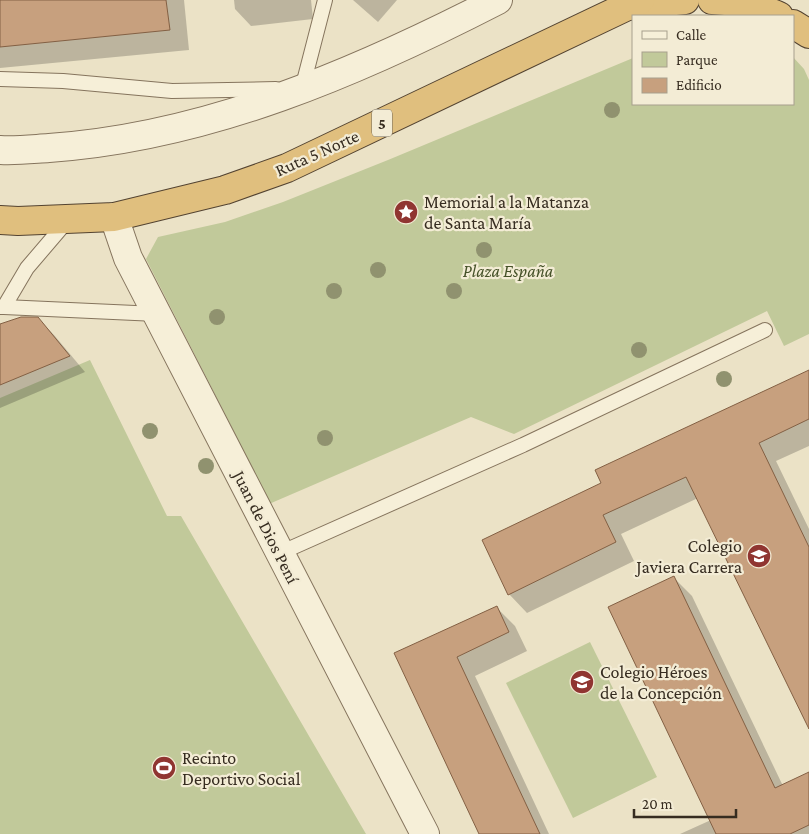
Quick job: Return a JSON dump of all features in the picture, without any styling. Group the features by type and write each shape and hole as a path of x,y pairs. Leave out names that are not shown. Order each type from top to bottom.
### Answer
{"highway":[{"name":"Ruta 5 Norte","path":"0,220 68,220 114,217 225,190 287,168 634,3 685,0"},
{"path":"712,0 747,5 776,15"},
{"path":"794,25 809,34"}],"street":[{"path":"0,150 72,146 126,139 180,128 233,113 303,89 390,52 458,21 498,0"},
{"name":"Juan de Dios Pení","path":"114,217 128,258 425,834"}],"lane":[{"path":"0,79 64,81 172,91 303,89 325,0"},
{"path":"2,307 27,268 68,220"},
{"path":"2,307 157,314"},
{"path":"280,553 523,445 765,330"}],"green space":[{"name":"Plaza España","path":"632,58 632,105 794,105 794,58 804,69 809,80 809,334 784,346 767,311 514,434 471,417 269,504 146,259 158,237 225,222 283,202"},
{"path":"90,360 167,516 181,516 366,834 0,834 0,398"},
{"path":"590,642 657,777 573,818 506,683"}],"building":[{"path":"0,0 166,0 170,30 0,47"},
{"path":"21,317 38,317 70,356 0,385 0,324"},
{"name":"Colegio Javiera Carrera","path":"809,370 809,419 759,443 809,547 809,729 686,477 603,515 616,542 508,595 482,540 601,483 595,470"},
{"path":"674,576 775,788 809,772 809,825 790,834 716,834 608,607"},
{"path":"497,606 509,632 457,657 540,834 479,834 394,653"}],"place":[{"name":"Memorial a la Matanza de Santa María","path":"406,212"},
{"name":"Colegio Javiera Carrera","path":"759,556"},
{"name":"Colegio Héroes de la Concepción","path":"582,682"},
{"name":"Recinto Deportivo Social","path":"164,768"}]}
